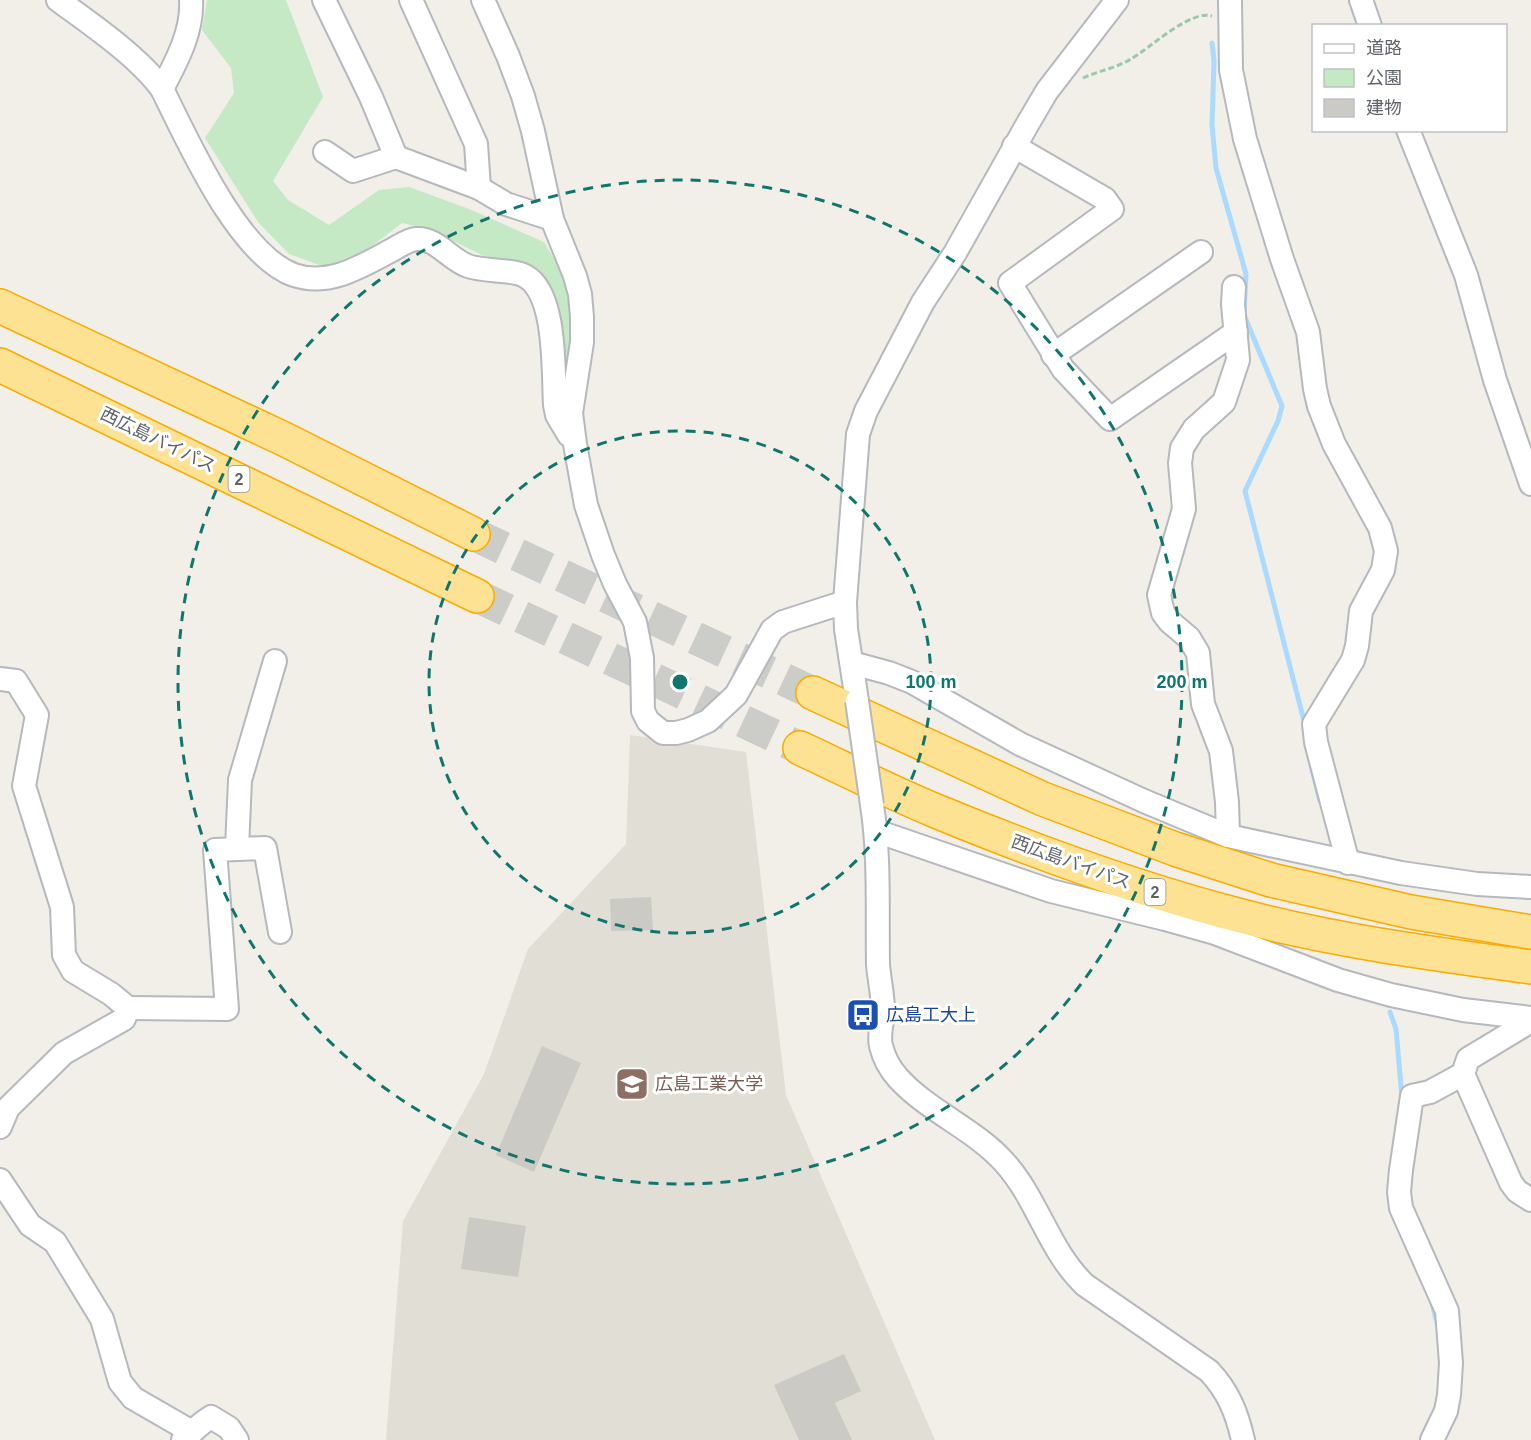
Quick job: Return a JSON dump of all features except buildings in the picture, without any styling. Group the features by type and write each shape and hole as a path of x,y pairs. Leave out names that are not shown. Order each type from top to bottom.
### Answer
{"highway":[{"path":"0,306 284,439 473,534"},
{"name":"西広島バイパス","path":"0,365 477,596"},
{"path":"813,693 1042,799 1175,849 1271,880 1411,912 1531,932"},
{"name":"西広島バイパス","path":"800,748 934,810 1038,851 1145,889 1251,919 1385,946 1531,967"}],"street":[{"path":"58,0 152,75 162,89 217,193 242,232 257,250 275,265 294,275 315,279 341,275 358,269 417,239 437,245 465,266 525,276 538,287 545,303 550,325 557,415 575,444"},
{"path":"162,89 182,50 191,0"},
{"path":"324,0 371,97 396,157"},
{"path":"411,0 476,144 479,188"},
{"path":"483,0 523,96 552,219 575,276 582,317 580,359 571,413 575,444 586,505 615,584 635,622 642,658 643,711 648,721 663,733 688,730 708,721 730,703 744,684 772,630 783,622 845,602"},
{"path":"1117,0 1047,91 1014,146 955,253 923,303 866,411 858,434 845,602 846,629 876,831 879,968 883,1010 880,1044 886,1062 899,1078 1004,1162 1022,1186 1061,1258 1085,1285 1209,1371 1223,1386 1229,1397 1243,1440"},
{"path":"1230,0 1232,70 1245,139 1282,259 1308,332 1319,406 1334,444 1380,528 1386,551 1383,570 1361,611 1353,660 1314,724 1316,742 1348,863"},
{"path":"1362,0 1369,24"},
{"path":"1409,132 1466,275 1495,380 1531,484"},
{"path":"1014,146 1105,199 1112,209 1010,283 1063,369 1110,418 1236,332"},
{"path":"325,152 353,171 396,157 479,188 506,204 552,219"},
{"path":"1053,354 1200,252"},
{"path":"1228,836 1227,802 1221,752 1203,704 1198,653 1189,638 1163,613 1159,596 1184,509 1180,463 1182,448 1194,429 1224,402 1238,360 1234,287"},
{"path":"237,848 240,780 275,661"},
{"path":"852,663 912,682 1020,744 1144,801 1228,836 1401,873 1477,884 1531,887"},
{"path":"0,679 16,681 37,715 24,786 62,907 64,955 73,971 111,994 128,1008 228,1009 215,850 265,848 280,932"},
{"path":"876,831 1051,891 1165,918 1215,933 1338,980 1391,995 1463,1010 1531,1020"},
{"path":"0,1127 8,1108 64,1053 124,1019 128,1008"},
{"path":"1531,1020 1468,1059 1463,1074 1511,1183 1517,1191 1531,1200"},
{"path":"1432,1440 1446,1411 1449,1395 1451,1363 1447,1311 1401,1208 1399,1192 1412,1096 1430,1092 1463,1074"},
{"path":"0,1180 30,1225 55,1242 102,1319 120,1382 133,1398 188,1436 195,1426 211,1418 229,1428 237,1440"}],"path":[{"path":"1047,91 1130,60 1173,29 1202,15 1215,17"}],"shaded area":[{"name":"広島工業大学","path":"630,735 746,752 786,1095 935,1440 386,1440 403,1221 484,1074 528,949 626,844"}],"green space":[{"path":"207,0 286,0 323,97 273,181 288,200 329,225 379,190 409,187 469,209 544,242 563,274 576,339 572,361 565,358 554,294 541,272 522,262 486,257 429,229 402,223 368,249 325,267 289,254 258,222 205,138 234,93 231,68 202,30"}],"waterway":[{"path":"1212,43 1214,61 1212,125 1216,168 1246,274 1244,315 1282,406 1278,421 1245,491 1305,725"},
{"path":"1307,749 1320,801"},
{"path":"1390,1012 1396,1029 1402,1098"},
{"path":"1432,1303 1437,1323"}],"tunnel":[{"path":"473,534 813,693"},
{"path":"477,596 800,748"}],"place":[{"name":"広島工大上","path":"863,1015"},
{"name":"広島工業大学","path":"632,1084"}]}
